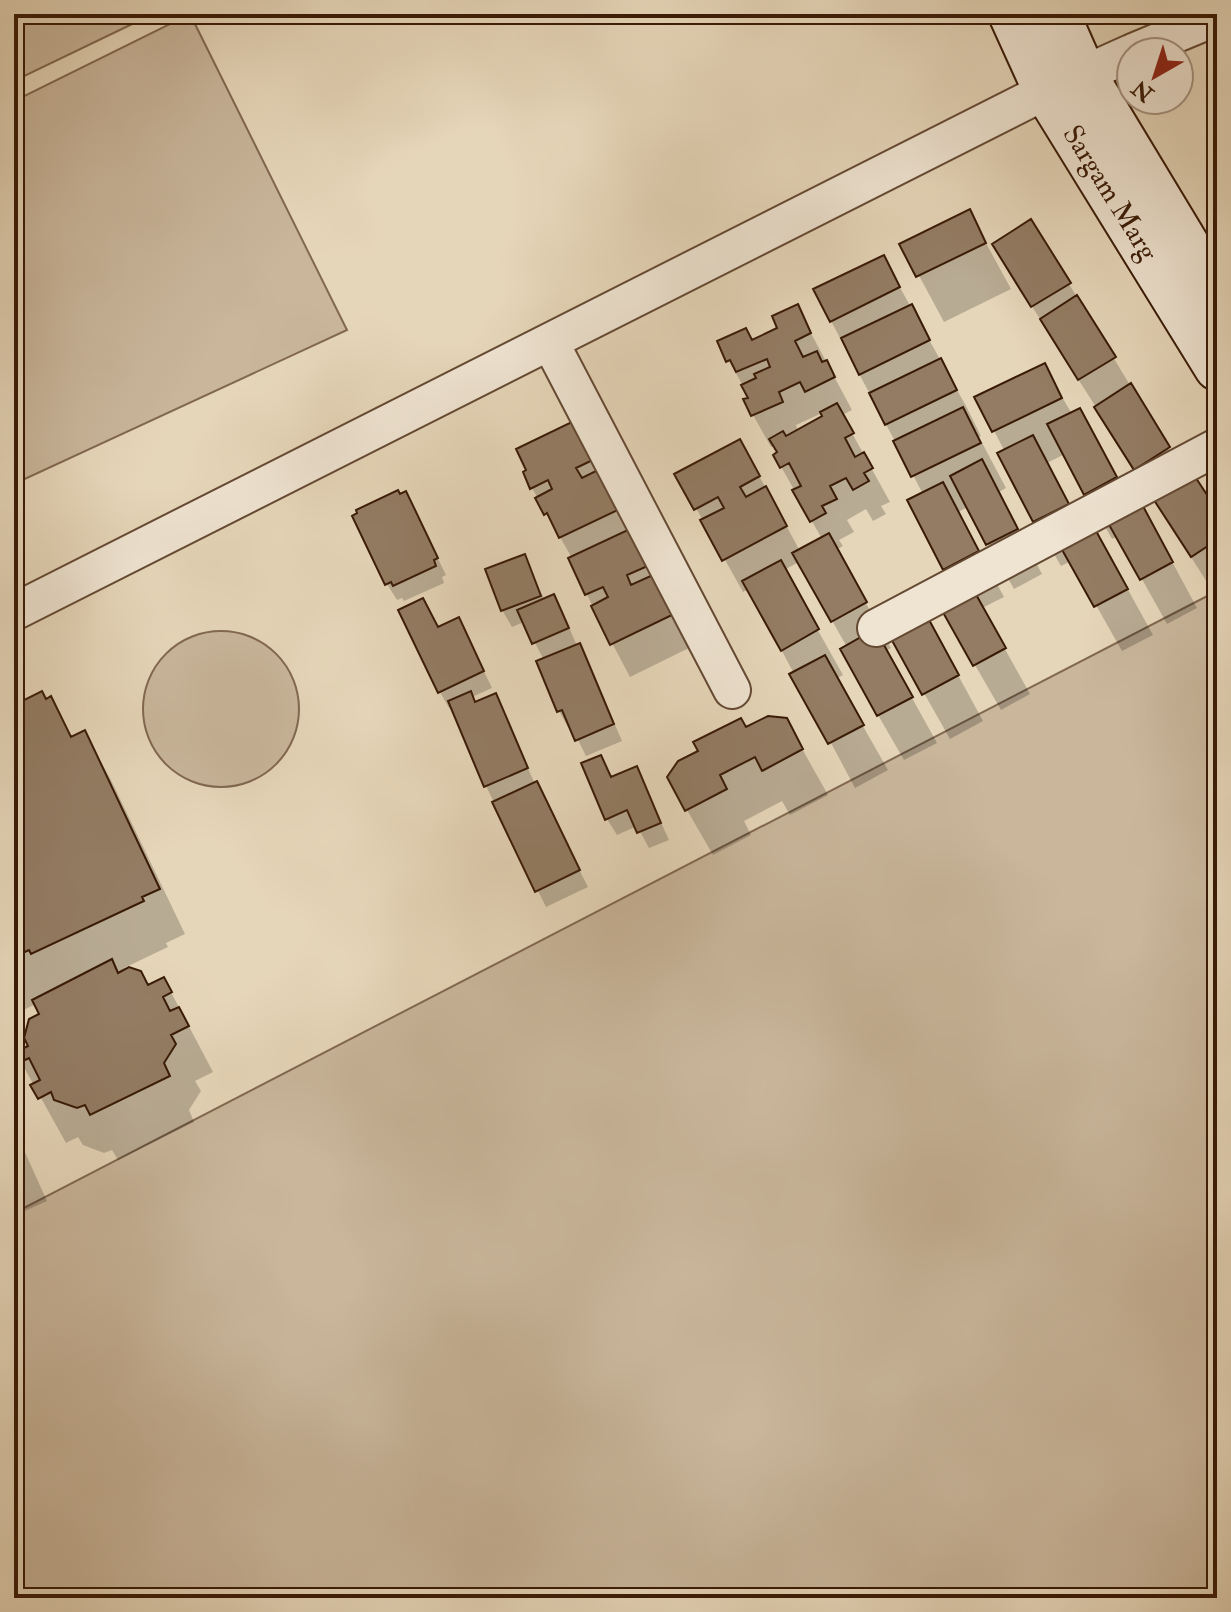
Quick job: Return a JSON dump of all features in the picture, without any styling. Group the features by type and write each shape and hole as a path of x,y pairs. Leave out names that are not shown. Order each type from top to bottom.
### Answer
{"main road":[{"name":"Sargam Marg","path":"1011,14 1064,82 1217,295"},
{"name":"Sargam Marg","path":"1057,14 1064,82 1217,368"}],"street":[{"path":"1171,36 1217,17"},
{"path":"14,612 1064,82 1115,60"},
{"path":"550,342 732,690"},
{"path":"876,628 1217,447"}],"shaded area":[{"path":"14,14 153,14 14,81"},
{"path":"190,14 347,330 14,484 14,101"},
{"path":"1217,591 1217,1598 14,1598 14,1213"},
{"path":"221,631 251,637 276,654 293,679 299,709 293,739 276,764 251,781 221,787 191,781 166,764 149,739 143,709 149,679 166,654 191,637"}],"building":[{"path":"970,209 986,243 916,277 899,244"},
{"path":"1031,219 1071,283 1031,307 992,244"},
{"path":"884,255 900,287 830,322 813,289"},
{"path":"1077,295 1116,357 1078,380 1040,319"},
{"path":"798,304 811,333 795,341 803,357 817,351 822,362 827,360 835,377 805,392 800,382 779,392 783,402 751,416 743,399 748,398 741,385 756,378 754,374 770,367 767,359 736,372 730,360 726,362 717,341 746,328 752,340 777,328 772,316"},
{"path":"912,304 930,340 859,375 841,338"},
{"path":"941,358 957,390 885,425 869,393"},
{"path":"1045,363 1062,398 992,432 974,397"},
{"path":"1131,383 1170,447 1134,470 1094,407"},
{"path":"837,403 854,433 845,438 855,457 864,452 873,468 864,473 869,481 853,490 846,478 830,486 837,499 822,506 826,513 810,522 792,490 801,486 789,463 780,468 773,455 777,452 769,439 783,431 786,436 822,416 820,412"},
{"path":"963,407 981,443 911,477 893,441"},
{"path":"1080,408 1117,477 1084,495 1047,424"},
{"path":"580,418 599,457 576,468 582,478 604,467 624,507 559,538 547,513 544,515 535,498 552,489 548,480 530,489 523,472 526,470 516,449"},
{"path":"1033,435 1069,504 1033,522 997,453"},
{"path":"740,439 760,476 740,487 746,497 766,486 787,526 722,561 700,520 724,508 718,497 694,510 674,474"},
{"path":"982,459 1018,529 986,545 950,476"},
{"path":"1192,472 1217,510 1217,540 1191,557 1152,497"},
{"path":"943,482 979,551 943,570 907,500"},
{"path":"398,490 400,494 406,491 438,558 434,560 436,566 393,586 391,582 385,585 352,516 357,513 356,510"},
{"path":"1137,495 1173,562 1140,580 1103,514"},
{"path":"1090,520 1128,589 1094,607 1056,539"},
{"path":"632,528 650,565 627,575 631,585 655,574 674,614 610,645 591,606 608,597 603,587 585,595 568,558"},
{"path":"829,533 867,602 831,622 792,553"},
{"path":"525,554 541,596 501,611 485,569"},
{"path":"781,560 819,629 781,651 742,581"},
{"path":"969,582 1006,648 973,666 936,600"},
{"path":"554,594 569,628 532,644 517,610"},
{"path":"423,598 438,627 459,617 484,671 438,693 398,610"},
{"path":"921,605 959,675 922,695 884,626"},
{"path":"875,629 913,697 877,716 840,649"},
{"path":"580,643 614,724 575,741 562,710 557,712 536,661"},
{"path":"825,655 864,725 828,744 789,674"},
{"path":"42,691 46,699 51,696 71,737 85,730 160,889 142,897 144,901 31,954 29,950 14,957 14,705"},
{"path":"471,691 475,702 496,693 528,768 484,787 448,701"},
{"path":"768,716 787,718 803,749 762,771 755,757 720,775 727,789 685,811 667,777 678,761 698,751 693,742 741,718 746,727"},
{"path":"601,755 611,777 637,766 661,823 637,833 627,810 605,820 581,763"},
{"path":"537,781 580,870 535,892 492,802"},
{"path":"112,959 118,973 129,967 141,971 148,985 164,977 172,992 163,997 170,1011 179,1007 189,1026 171,1035 176,1044 164,1063 170,1076 90,1115 85,1105 77,1108 54,1100 51,1092 38,1099 30,1085 40,1080 29,1058 19,1063 14,1053 28,1046 24,1038 29,1019 39,1014 32,1000"},
{"path":"14,1136 23,1155 14,1159"}]}
